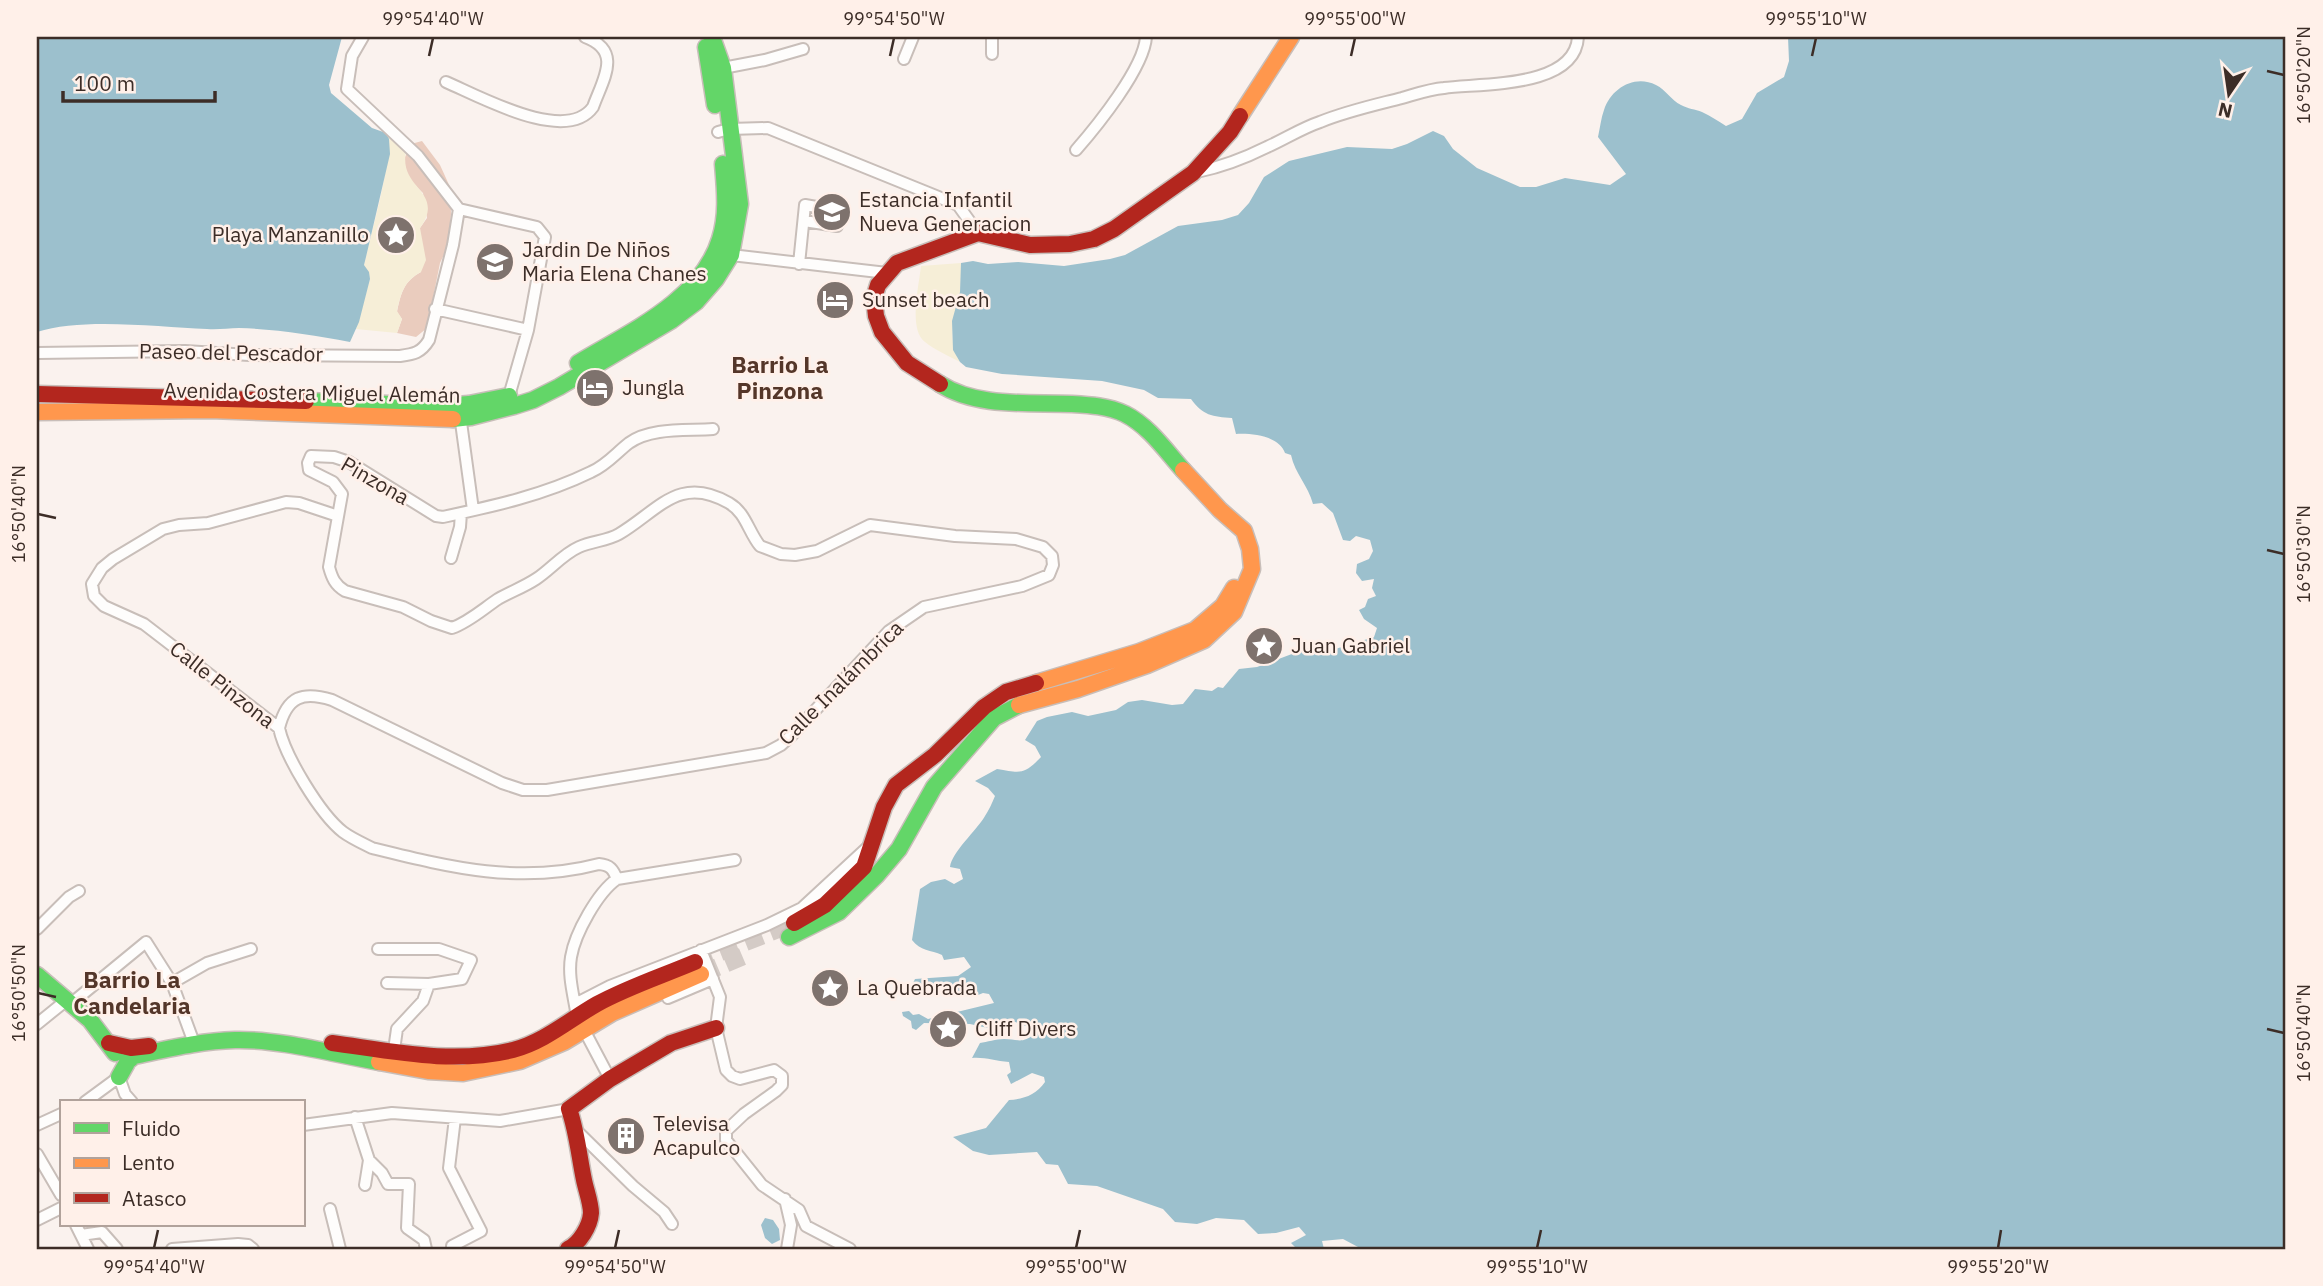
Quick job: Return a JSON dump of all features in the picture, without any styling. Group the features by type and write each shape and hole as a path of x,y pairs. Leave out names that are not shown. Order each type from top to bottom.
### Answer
{"main road":[{"name":"Avenida Costera Miguel Alemán","path":"37,412 210,410 443,419 460,412 511,401 533,400 559,387 672,320 696,302 716,279 731,255 740,204 702,37"},
{"name":"Avenida Costera Miguel Alemán","path":"511,401 686,294 706,272 724,229 726,179 723,68 712,37"},
{"path":"1220,510 1236,535 1241,571 1234,589 1217,612 1195,630 1139,652 1006,692 984,707 935,755 896,785 884,807 864,867 825,905 787,932 839,912 876,876 899,849 934,787 994,719 1015,706 1078,689 1147,665 1204,640 1228,619 1243,595 1252,564 1244,531 1220,510 1140,423 1123,413 1101,406 978,399 951,391 908,363 882,332 876,316 874,298 878,285 897,263 978,233 1030,245 1070,244 1094,239 1114,229 1193,173 1230,132 1291,37"},
{"name":"Avenida Costera Miguel Alemán","path":"37,394 135,395 460,412"},
{"path":"119,1077 128,1061 142,1051 238,1032 438,1056 484,1056 516,1050 554,1031 612,1013 703,966"},
{"path":"37,975 70,1000 109,1043 115,1053 119,1077"},
{"path":"193,1039 283,1045 416,1069 463,1073 520,1061 564,1042 581,1021"},
{"path":"571,1248 586,1230 591,1212 577,1131 569,1109 610,1079 671,1043 716,1028"},
{"path":"109,1043 142,1051"}],"street":[{"path":"363,37 352,56 347,89 418,156 459,209 537,227 545,237 528,330 511,401"},
{"path":"446,82 540,120 561,123 574,121 588,114 593,107 608,62 604,48 585,37"},
{"path":"992,37 992,54"},
{"path":"1076,150 1104,118 1143,52 1146,37"},
{"path":"1193,173 1219,167 1266,148 1319,122 1375,105 1442,88 1524,81 1542,75 1558,67 1570,56 1578,43 1578,37"},
{"path":"904,59 912,40"},
{"path":"723,68 803,49"},
{"path":"723,131 768,128 958,205 978,233"},
{"path":"799,264 806,205 828,209"},
{"path":"459,209 453,245 435,309 528,330"},
{"path":"804,220 837,226"},
{"path":"731,255 887,273"},
{"name":"Paseo del Pescador","path":"37,353 185,351 249,355 400,356 415,354 424,349 429,340 435,309"},
{"path":"460,412 473,510"},
{"name":"Pinzona","path":"338,516 343,502 339,487 309,470 308,463 312,456 334,457 349,462 436,516 443,517 521,499 592,472 613,459 630,443 647,435 713,429"},
{"name":"Calle Inalámbrica","path":"279,728 282,717 295,700 305,695 317,695 502,783 523,790 547,790 766,753 793,734 889,631 924,607 1039,581 1049,575 1053,565 1052,556 1043,547 1016,539 955,536 870,525 817,551 795,555 781,554 760,546 742,512 729,503 709,495 687,492 653,508 613,537 578,547 535,580 453,628 403,607 339,587 329,567 338,516"},
{"name":"Calle Pinzona","path":"338,516 299,503 286,502 217,521 163,529 102,568 92,584 94,596 104,606 144,624 279,728 289,758 328,817 342,831 372,848 446,866 519,874 554,873 606,864 617,878"},
{"path":"451,558 461,513"},
{"path":"581,1021 610,986 703,966 767,925 802,908 875,840"},
{"path":"610,1079 581,1021 571,984 571,956 597,899 617,878 735,860"},
{"path":"37,929 69,897 79,891"},
{"path":"37,1024 146,942 172,983 193,1039"},
{"path":"172,983 207,963 251,949"},
{"path":"378,949 439,949 471,960 462,979 429,984 387,984"},
{"path":"703,966 720,997 716,1028 726,1070 740,1079 774,1070 782,1076 782,1085 726,1131 726,1140 762,1185 799,1210 806,1226 850,1249"},
{"path":"394,1051 397,1029 423,1001 429,984"},
{"path":"88,1100 119,1077 130,1100"},
{"path":"304,1125 391,1113 500,1121 569,1109"},
{"path":"37,1125 60,1114"},
{"path":"355,1117 369,1160 382,1173 388,1184 409,1184 407,1228 424,1240 426,1249"},
{"path":"452,1249 452,1246 481,1231 449,1168 455,1118"},
{"path":"577,1131 664,1212 672,1224"},
{"path":"37,1154 60,1193"},
{"path":"365,1185 369,1160"},
{"path":"785,1199 791,1225 787,1249"},
{"path":"37,1220 60,1208"},
{"path":"330,1209 340,1248"},
{"path":"78,1230 88,1249"},
{"path":"78,1230 102,1232 117,1249"},
{"path":"172,1249 238,1244 248,1245 253,1249"}],"shaded area":[{"path":"422,141 440,165 450,187 451,214 448,246 440,263 427,328 416,337 397,333 402,319 397,312 404,288 421,272 420,228 427,218 423,193 411,181 405,169 405,157 411,144"}],"sand":[{"name":"Playa Manzanillo","path":"386,133 407,148 405,162 408,172 428,205 427,215 420,228 426,260 421,272 411,279 402,293 397,311 402,319 397,333 356,329 370,279 364,265 385,174 388,143"},
{"path":"961,263 960,292 953,337 953,345 960,362 925,342 920,336 916,318 921,266"}],"water":[{"path":"37,37 342,37 329,85 331,93 372,128 386,133 390,154 364,265 370,279 359,322 350,342 267,330 120,324 55,327 37,332"},
{"path":"1788,37 2286,37 2286,1249 1390,1249 1358,1247 1343,1239 1322,1241 1324,1249 1297,1249 1291,1243 1306,1235 1299,1227 1258,1234 1244,1220 1216,1218 1197,1224 1175,1222 1163,1209 1097,1186 1068,1184 1058,1165 1046,1164 1037,1152 989,1155 973,1151 953,1137 986,1128 1009,1100 1029,1096 1045,1082 1044,1077 1032,1073 1011,1084 1007,1075 1011,1072 1009,1062 972,1058 980,1043 1029,1038 1033,1035 1026,1026 1007,1019 988,1028 970,1024 924,1023 916,1030 902,1012 909,1011 913,1015 919,1014 928,1019 994,1003 989,994 973,997 951,994 939,985 914,990 912,985 915,979 958,976 971,967 964,957 944,960 942,955 922,948 912,940 920,889 931,882 945,879 954,884 963,879 960,869 950,867 952,861 985,816 995,796 988,788 975,781 997,769 1022,771 1035,763 1041,757 1035,746 1025,740 1037,721 1047,717 1072,712 1088,716 1116,710 1128,702 1142,700 1183,704 1195,689 1212,691 1218,687 1223,688 1239,669 1257,667 1321,643 1332,650 1374,637 1377,628 1364,619 1359,610 1365,607 1368,599 1376,596 1372,588 1374,579 1362,581 1356,573 1357,564 1369,559 1373,551 1370,540 1356,536 1350,541 1343,540 1333,513 1322,503 1313,504 1291,455 1285,453 1282,447 1271,439 1236,434 1232,418 1208,414 1199,409 1191,399 1158,398 1144,390 1102,381 1002,374 966,367 960,362 953,350 952,321 960,292 961,263 1018,262 1064,266 1125,255 1178,226 1238,215 1249,203 1264,177 1289,161 1347,147 1392,149 1433,131 1444,136 1453,149 1477,168 1520,187 1536,187 1565,178 1610,185 1626,174 1598,137 1607,102 1618,90 1632,82 1648,82 1660,87 1681,105 1702,112 1726,126 1742,119 1757,93 1784,77 1789,61"},
{"path":"765,1218 773,1220 779,1229 780,1240 772,1244 765,1238 761,1225"}],"tunnel":[{"path":"695,962 786,926"},
{"path":"701,974 746,955"}],"traffic: fast":[{"path":"453,419 514,406 559,387 672,320 696,302 716,279 731,255 740,204 723,68 712,37"},
{"path":"706,47 715,105"},
{"path":"578,363 661,313 697,280 711,261 723,230 723,164"},
{"path":"940,384 955,392 987,400 1085,405 1119,411 1149,432 1183,470"},
{"path":"306,401 443,406 509,396"},
{"path":"789,937 839,912 876,876 899,849 934,787 994,718 1019,705"},
{"path":"37,975 90,1020 115,1053"},
{"path":"119,1077 134,1056 235,1040 270,1042 379,1062"}],"traffic: slow":[{"path":"1240,116 1291,37"},
{"path":"37,412 210,410 453,419"},
{"path":"1019,705 1078,689 1147,665 1204,640 1234,612 1252,569 1250,549 1244,531 1220,510 1183,470"},
{"path":"1036,683 1139,652 1195,630 1223,606 1234,588"},
{"path":"379,1062 428,1071 463,1073 520,1061 564,1042 612,1013 701,974"}],"traffic: jam":[{"path":"940,384 907,363 882,332 876,316 874,298 878,285 897,263 978,233 1030,245 1070,244 1094,239 1114,229 1193,173 1230,132 1240,116"},
{"path":"37,394 306,401"},
{"path":"794,923 825,905 864,867 884,807 896,785 935,755 984,707 1006,692 1036,683"},
{"path":"332,1043 399,1053 445,1056 513,1050 546,1036 609,998 695,962"},
{"path":"568,1249 584,1234 591,1213 569,1109 610,1079 671,1043 716,1028"},
{"path":"109,1043 131,1048 149,1046"}],"place":[{"name":"Estancia Infantil Nueva Generacion","path":"832,212"},
{"name":"Playa Manzanillo","path":"396,235"},
{"name":"Jardin De Niños Maria Elena Chanes","path":"495,262"},
{"name":"Sunset beach","path":"835,300"},
{"name":"Jungla","path":"595,388"},
{"name":"Juan Gabriel","path":"1264,646"},
{"name":"La Quebrada","path":"830,988"},
{"name":"Cliff Divers","path":"948,1029"},
{"name":"Televisa Acapulco","path":"626,1136"}],"district":[{"name":"Barrio La Pinzona","path":"780,378"},
{"name":"Barrio La Candelaria","path":"132,993"}]}
